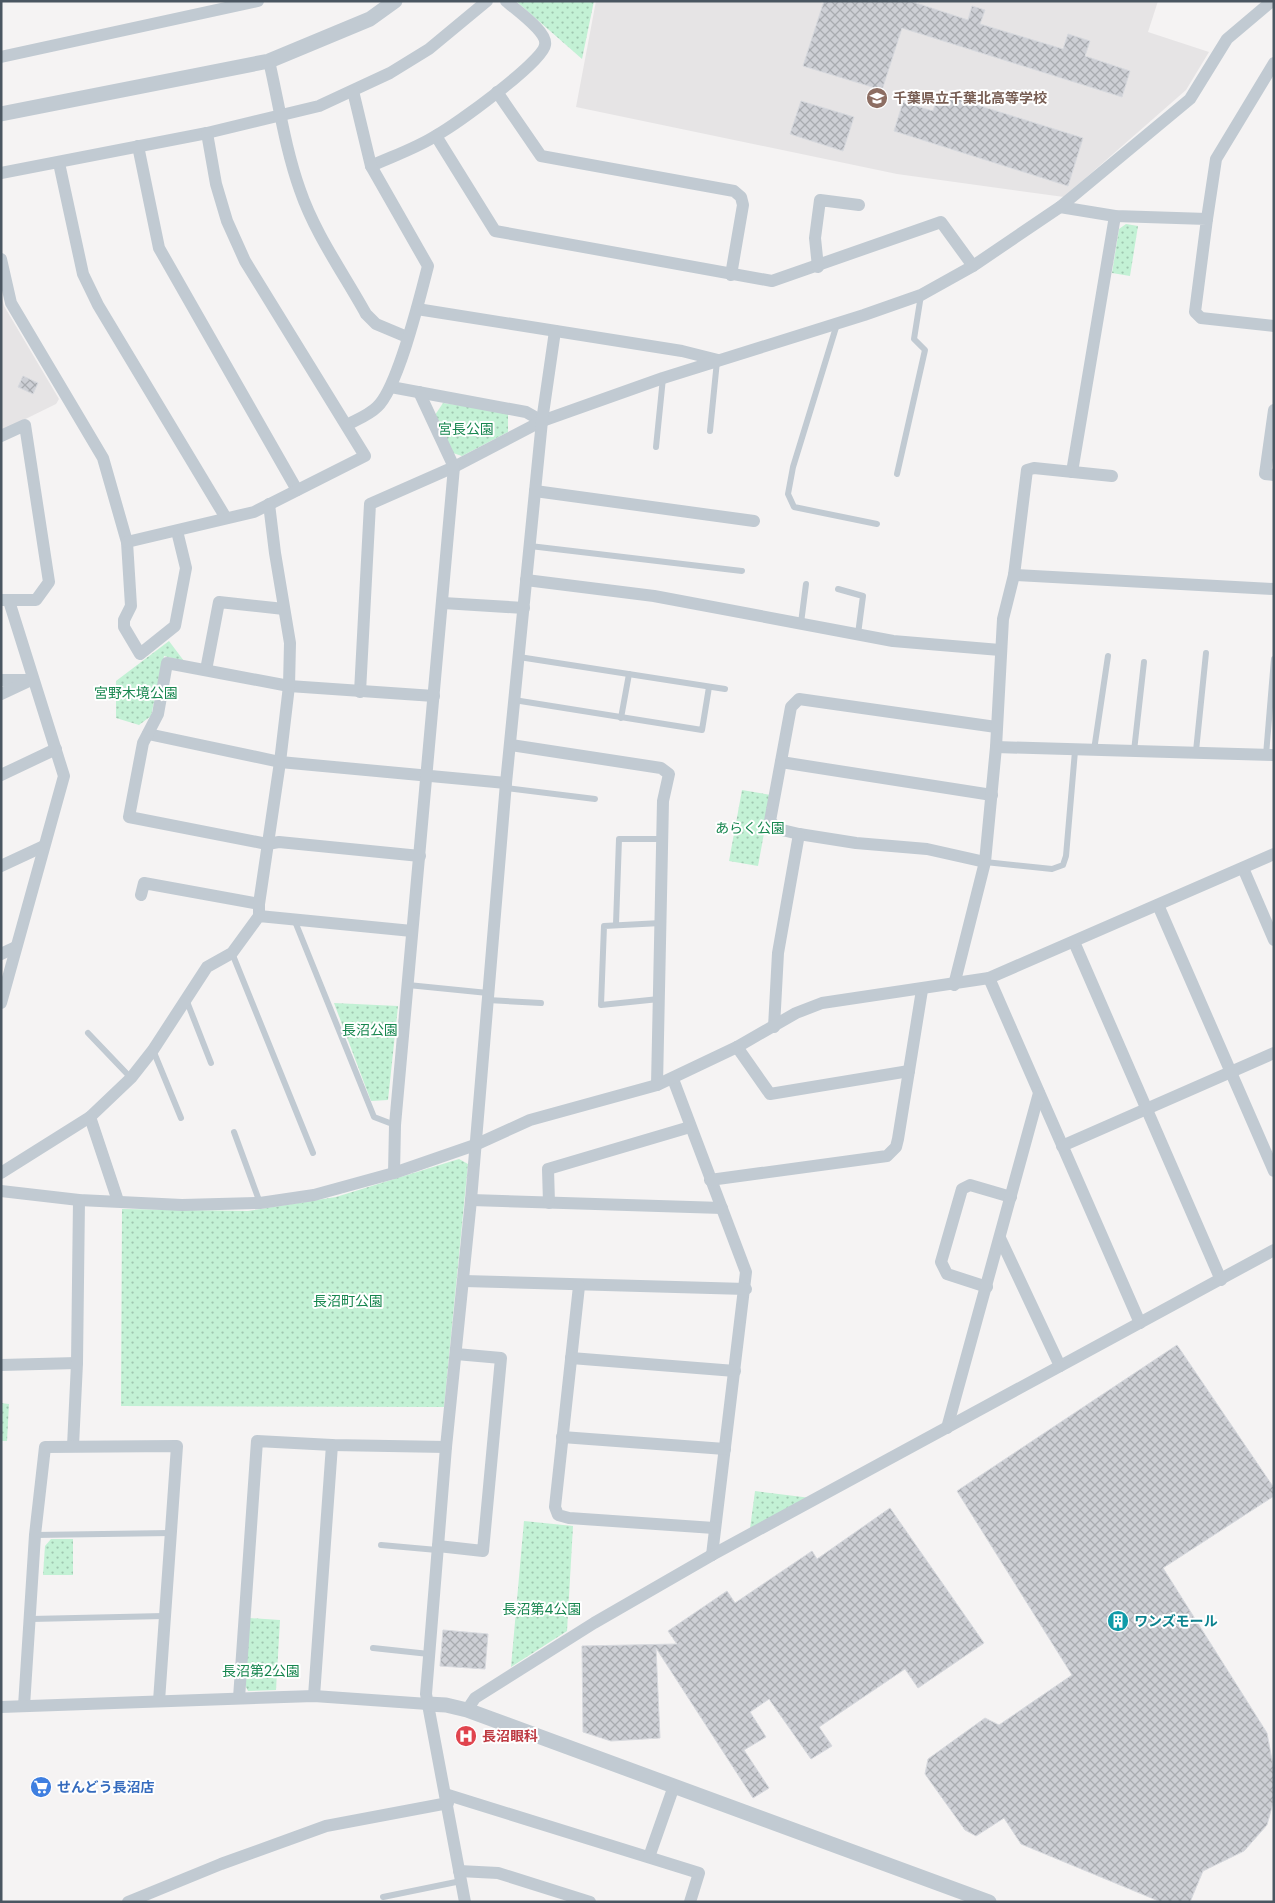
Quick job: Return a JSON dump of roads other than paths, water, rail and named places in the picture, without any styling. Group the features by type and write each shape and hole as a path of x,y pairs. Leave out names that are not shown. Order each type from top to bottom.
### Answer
{"street":[{"path":"1,57 258,1"},
{"path":"1,114 269,61 370,19 395,1"},
{"path":"1,173 207,133 319,106 353,91 429,49 487,1"},
{"path":"371,166 436,136 497,92 541,54 546,45 544,34 506,1"},
{"path":"360,692 370,504 454,467 542,421 663,378 837,324 921,295 974,266 1060,207 1190,99 1227,39 1272,1"},
{"path":"269,61 289,155 300,192 327,246 366,314 376,324 407,337"},
{"path":"1274,63 1216,158 1195,312 1201,318 1274,326"},
{"path":"347,425 377,408 391,388 417,309 428,266 371,166 353,91"},
{"path":"497,92 541,156 734,192 741,198 742,205 731,275"},
{"path":"127,542 254,512 365,456 245,261 226,221 216,184 207,133"},
{"path":"436,136 495,231 772,282 942,222 974,266"},
{"path":"138,146 159,248 297,490"},
{"path":"59,163 83,274 98,305 226,518"},
{"path":"818,267 815,238 820,200 859,205"},
{"path":"1060,207 1115,216 1207,219"},
{"path":"1072,472 1115,216"},
{"path":"1,259 11,303 103,458 127,542 130,606 124,620 124,627 140,654 175,626 186,568 177,531"},
{"path":"417,309 682,352 718,360"},
{"path":"465,1902 426,1694 428,1654 446,1447 464,1281 487,997 518,657 542,421 555,331"},
{"path":"391,388 526,412 542,421"},
{"path":"394,1173 396,1125 412,931 428,776 454,467 420,392"},
{"path":"1274,410 1265,474 1274,475"},
{"path":"1,436 25,425 49,582 36,600 5,600 64,776 1,1003"},
{"path":"954,985 986,862 996,747 1003,619 1014,575 1028,470 1034,468 1112,476"},
{"path":"535,491 754,520"},
{"path":"1,1172 90,1117 131,1078 153,1050 185,997 207,967 232,953 259,910 289,686 290,644 270,504"},
{"path":"1014,575 1274,589"},
{"path":"526,580 654,596 893,640 1000,650"},
{"path":"206,670 219,602 284,608"},
{"path":"443,602 524,608"},
{"path":"420,856 279,842 267,844 129,817 143,743 158,714 167,663 289,686 434,696"},
{"path":"1,680 33,680"},
{"path":"1,694 33,680"},
{"path":"986,862 927,849 856,843 799,834 778,829 770,821 791,708 800,699 996,727"},
{"path":"148,734 280,762 428,776 506,786"},
{"path":"511,744 667,770 668,774 663,801 657,1086"},
{"path":"996,747 1094,752 1196,751 1270,755"},
{"path":"1,775 56,749"},
{"path":"781,762 992,796"},
{"path":"774,1026 778,953 799,834"},
{"path":"1,866 44,846"},
{"path":"1,1192 79,1200 182,1206 260,1203 314,1195 394,1173 475,1145 530,1120 657,1086 737,1047 796,1013 822,1003 922,990 989,978 1274,854"},
{"path":"1243,868 1274,940"},
{"path":"141,895 144,883 294,919 412,931"},
{"path":"1158,905 1274,1171"},
{"path":"1074,942 1221,1280"},
{"path":"1,954 16,947"},
{"path":"989,978 1140,1323"},
{"path":"710,1180 887,1156 896,1147 898,1138 922,990"},
{"path":"737,1047 770,1094 909,1071"},
{"path":"1062,1146 1274,1053"},
{"path":"673,1079 743,1263 746,1289 712,1555"},
{"path":"947,1428 1039,1093"},
{"path":"90,1117 118,1201"},
{"path":"549,1203 548,1169 690,1127"},
{"path":"987,1286 947,1274 941,1262 962,1189 970,1186 1011,1197"},
{"path":"74,1446 79,1200"},
{"path":"471,1200 722,1208"},
{"path":"1000,1238 1060,1366"},
{"path":"467,1710 474,1698 562,1643 712,1555 1274,1250"},
{"path":"464,1281 579,1286 746,1289"},
{"path":"579,1286 555,1507 558,1515 569,1518 714,1528"},
{"path":"437,1548 483,1551 502,1358 456,1354"},
{"path":"571,1358 735,1371"},
{"path":"1,1365 77,1363"},
{"path":"562,1437 725,1449"},
{"path":"240,1698 257,1441 332,1445 446,1447"},
{"path":"314,1696 332,1445"},
{"path":"24,1706 35,1535 44,1447 177,1446 159,1701"},
{"path":"1,1706 314,1696 446,1705 467,1710 988,1902"},
{"path":"650,1857 674,1786"},
{"path":"128,1902 221,1864 326,1826 447,1798 699,1873 690,1902"},
{"path":"460,1876 498,1873 590,1902"}],"lane":[{"path":"897,474 925,350 914,339 921,295"},
{"path":"837,324 793,467 788,494 794,507 877,524"},
{"path":"710,431 718,360"},
{"path":"656,447 663,378"},
{"path":"530,546 742,571"},
{"path":"800,623 806,584"},
{"path":"838,589 863,596 858,634"},
{"path":"1196,751 1206,653"},
{"path":"1094,752 1108,656"},
{"path":"518,657 725,689"},
{"path":"1270,755 1274,659"},
{"path":"1134,751 1144,662"},
{"path":"621,718 629,674"},
{"path":"514,700 702,730 709,687"},
{"path":"986,862 1052,869 1063,865 1066,856 1075,751"},
{"path":"506,786 596,799"},
{"path":"616,924 619,839 662,839"},
{"path":"294,919 374,1117 396,1125"},
{"path":"659,999 601,1005 604,926 661,923"},
{"path":"232,953 313,1153"},
{"path":"408,986 541,1003"},
{"path":"185,997 211,1063"},
{"path":"88,1033 131,1078"},
{"path":"153,1050 181,1118"},
{"path":"234,1132 260,1203"},
{"path":"35,1535 170,1533"},
{"path":"381,1545 437,1548"},
{"path":"31,1619 164,1616"},
{"path":"373,1648 428,1654"},
{"path":"383,1897 460,1876"}],"place":[{"name":"千葉県立千葉北高等学校","path":"877,98"},
{"name":"ワンズモール","path":"1118,1621"},
{"name":"長沼眼科","path":"466,1736"},
{"name":"せんどう長沼店","path":"41,1787"}],"park label":[{"name":"宮長公園","path":"466,429"},
{"name":"宮野木境公園","path":"136,693"},
{"name":"あらく公園","path":"750,828"},
{"name":"長沼公園","path":"370,1030"},
{"name":"長沼町公園","path":"348,1301"},
{"name":"長沼第4公園","path":"542,1609"},
{"name":"長沼第2公園","path":"261,1671"}]}
